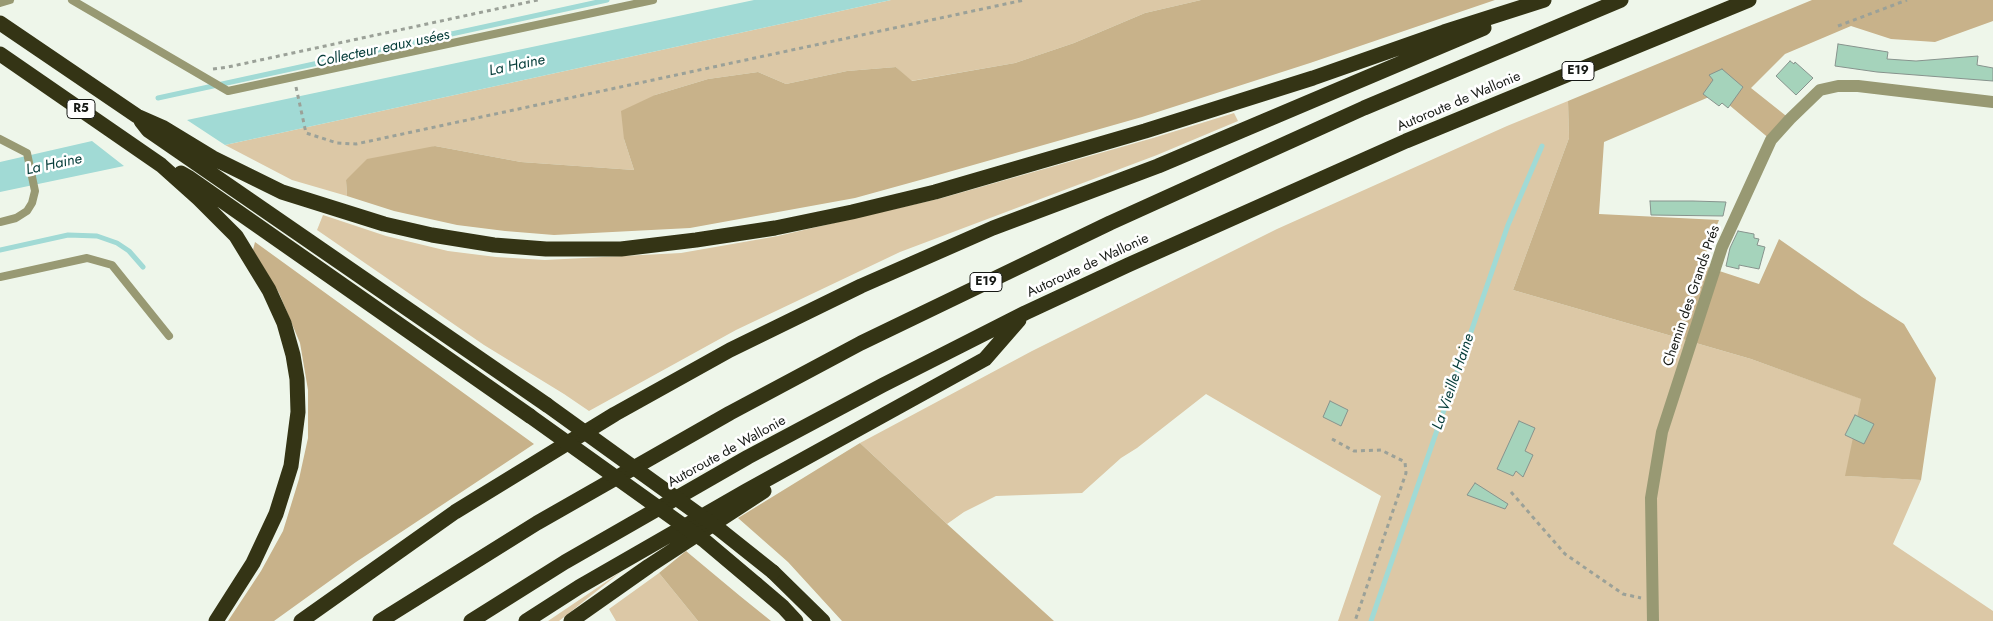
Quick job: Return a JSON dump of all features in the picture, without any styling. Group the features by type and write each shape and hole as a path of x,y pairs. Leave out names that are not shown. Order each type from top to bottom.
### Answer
{"highway":[{"name":"Autoroute de Wallonie","path":"380,621 537,523 730,413 861,343 1110,223 1364,108 1621,0"},
{"name":"Autoroute de Wallonie","path":"471,621 565,562 748,457 883,385 1025,313 1406,141 1749,0"},
{"path":"137,116 162,127 213,158 282,192 384,224 432,235 494,245 546,249 621,249 775,228 934,192 1146,132 1313,78 1444,32 1537,3"},
{"path":"301,621 455,512 615,414 730,350 861,286 993,228 1158,166 1459,40 1537,3"},
{"name":"R5","path":"3,25 137,116"},
{"name":"R5","path":"0,54 161,164"},
{"path":"137,116 148,130 547,405 719,529 773,572 823,621"},
{"path":"161,164 188,177 705,541 783,607 796,621"},
{"path":"161,164 199,198 236,236 269,290 284,323 293,355 297,380 298,412 295,442 286,485 276,514 253,563 216,621"},
{"path":"526,621 579,587 985,358 1025,313"},
{"path":"571,621 649,566 742,506 828,446"}],"street":[{"name":"Chemin des Grands Prés","path":"1653,621 1651,498 1662,432 1722,247 1771,140 1790,118 1820,90 1838,86 1858,86 1993,102"}],"lane":[{"path":"0,3 10,0"},
{"path":"72,0 228,91 653,0"},
{"path":"0,139 27,153 35,191 32,202 26,211 16,218 0,222"},
{"path":"0,277 87,258 112,265 169,336"}],"path":[{"path":"211,69 228,67 538,0"},
{"path":"298,94 306,133 337,143 356,144 1024,0"},
{"path":"1838,26 1907,0"},
{"path":"1332,439 1354,451 1380,450 1405,462 1406,473 1356,621"},
{"path":"1511,492 1565,554 1623,594 1654,601"}],"shaded area":[{"path":"891,0 1201,0 1145,13 1074,43 1015,63 911,81 896,67 847,71 786,84 758,72 708,79 655,95 624,139 634,170 521,162 435,146 346,180 347,196 292,180 225,145"},
{"path":"1201,0 1495,0 1310,63 1142,117 931,177 855,198 690,228 554,235 505,231 457,225 394,211 347,196 346,180 367,159 435,146 521,162 634,170 624,139 621,111 655,95 708,79 758,72 786,84 847,71 896,67 912,81 1015,63 1074,43 1145,13"},
{"path":"1812,0 1993,0 1993,21 1935,42 1891,39 1851,26 1785,54 1751,88 1790,119 1771,140 1716,94 1604,142 1599,214 1719,220 1701,265 1759,284 1779,239 1904,324 1936,378 1921,480 1845,476 1861,399 1751,359 1513,290 1569,138 1568,101"},
{"path":"1568,101 1569,138 1513,290 1751,359 1862,399 1846,476 1921,480 1893,544 1993,611 1993,621 1338,621 1381,496 1206,394 1137,448 1121,458 1082,493 996,496 964,512 947,524 860,443 1032,351 1277,229 1507,126"},
{"path":"1234,113 1238,121 1157,155 900,252 736,330 589,411 484,345 317,230 323,215 386,236 448,251 496,257 545,260 681,253 778,236 942,198"},
{"path":"255,242 534,444 356,562 274,621 228,621 261,571 283,531 299,479 308,438 308,390 300,343 279,293 253,250"},
{"path":"860,443 1054,621 842,621 788,562 738,518"},
{"path":"686,551 771,621 698,621 659,573"},
{"path":"622,571 559,621 548,621"},
{"path":"659,573 698,621 616,621 609,609"}],"water":[{"name":"La Haine","path":"754,0 891,0 225,145 187,120"},
{"name":"La Haine","path":"92,141 124,166 0,192 0,162"}],"building":[{"path":"1838,44 1888,52 1887,59 1916,61 1978,56 1977,65 1993,68 1993,81 1877,72 1835,66"},
{"path":"1790,61 1794,64 1795,62 1813,78 1796,95 1776,76"},
{"path":"1722,69 1743,87 1728,108 1722,103 1719,106 1703,94 1713,80 1709,75"},
{"path":"1650,201 1726,202 1723,216 1651,215"},
{"path":"1738,231 1754,234 1754,238 1759,239 1757,245 1765,247 1759,269 1739,265 1739,269 1726,266 1730,248"},
{"path":"1330,401 1348,410 1341,426 1323,417"},
{"path":"1855,415 1874,424 1864,444 1845,435"},
{"path":"1519,421 1535,428 1525,451 1533,455 1523,477 1516,471 1513,476 1497,469"},
{"path":"1475,483 1508,504 1505,509 1467,495"}],"waterway":[{"name":"Collecteur eaux usées","path":"158,98 607,0"},
{"name":"La Vieille Haine","path":"1371,621 1508,225 1542,146"},
{"path":"0,250 68,235 97,236 117,243 129,251 143,267"}]}
